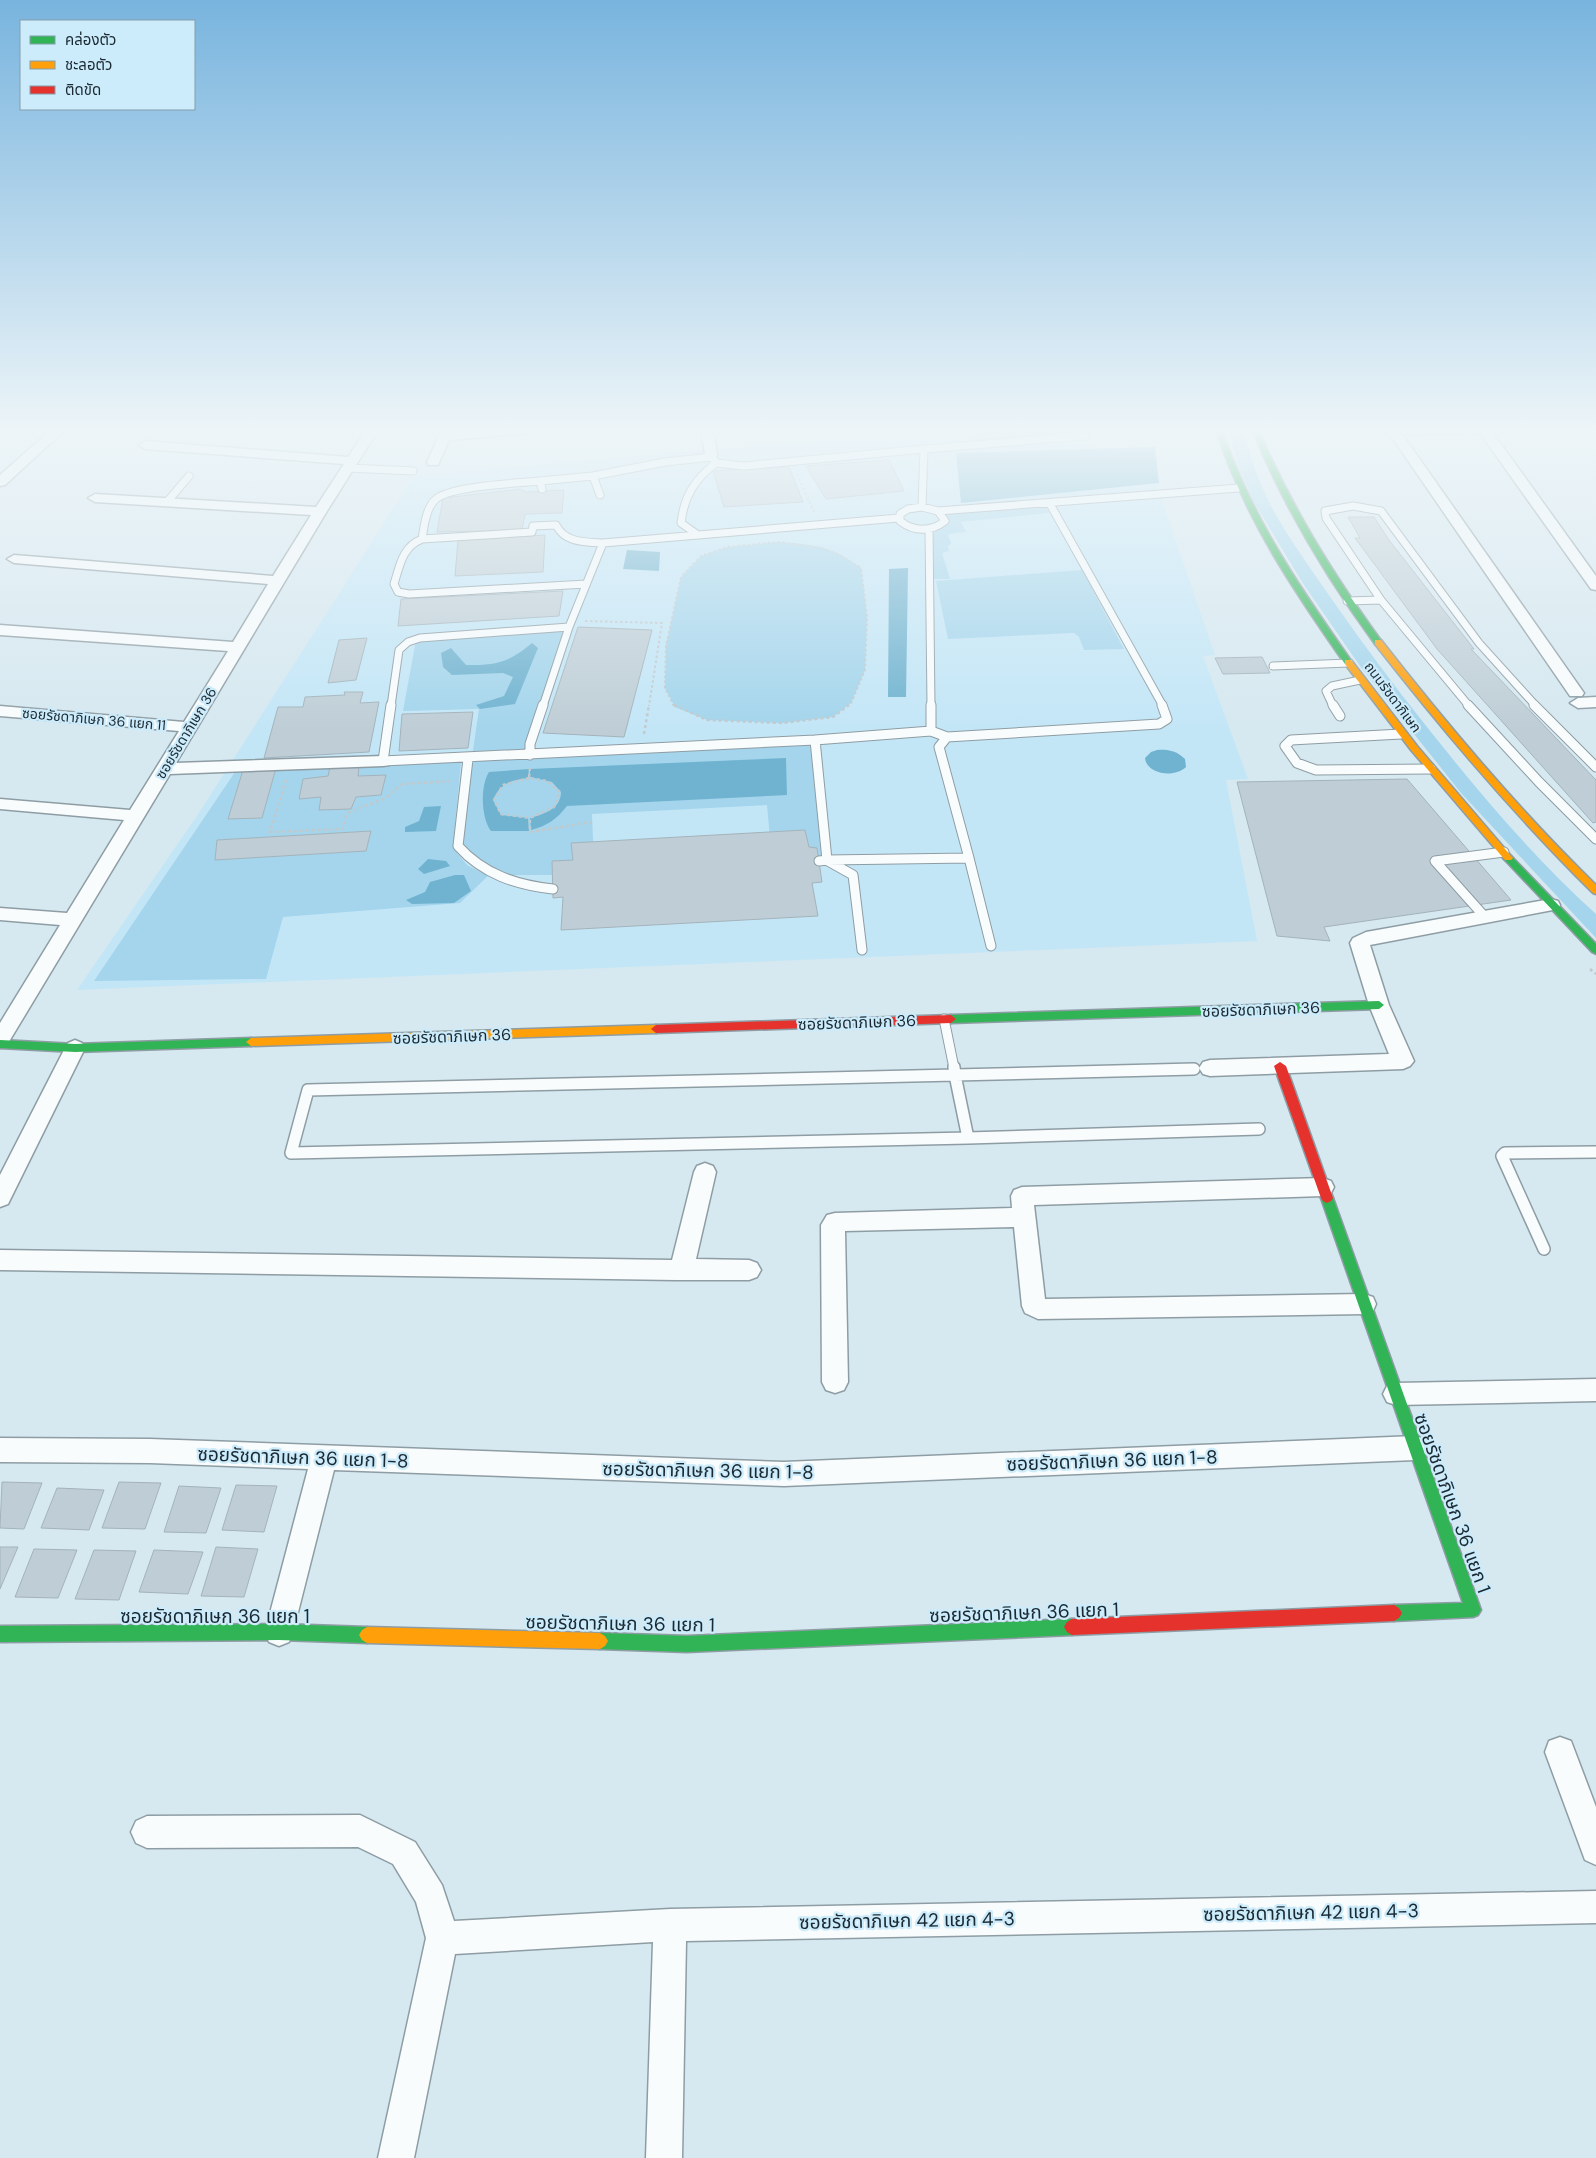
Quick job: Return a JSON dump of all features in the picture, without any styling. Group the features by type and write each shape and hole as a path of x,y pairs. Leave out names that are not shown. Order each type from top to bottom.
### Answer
{"street":[{"name":"ซอยรัชดาภิเษก 36","path":"310,528 1,1035 75,1048 1379,1005"},
{"name":"ถนนรัชดาภิเษก","path":"1259,528 1360,680 1401,734 1551,905 1596,950"},
{"name":"ถนนรัชดาภิเษก","path":"1299,528 1347,600 1388,657 1517,810 1593,885"},
{"path":"1460,528 1577,698 1596,702"},
{"path":"1554,528 1596,586"},
{"path":"14,559 279,581"},
{"path":"0,630 238,648"},
{"name":"ซอยรัชดาภิเษก 36 แยก 11","path":"0,711 189,727"},
{"path":"164,769 383,762"},
{"path":"0,804 136,816"},
{"path":"1202,1069 1404,1061 1379,1005 1360,943 1366,939 1551,905"},
{"path":"0,914 71,920"},
{"path":"0,1198 75,1048"},
{"name":"ซอยรัชดาภิเษก 36 แยก 1","path":"0,1634 279,1632 687,1644 1473,1610 1280,1066"},
{"path":"680,1268 683,1265 705,1172"},
{"path":"1323,1187 1022,1196 1036,1308 1364,1304"},
{"path":"835,1382 833,1225 836,1222 1024,1217"},
{"path":"0,1260 749,1270"},
{"path":"1396,1394 1596,1390"},
{"name":"ซอยรัชดาภิเษก 36 แยก 1-8","path":"0,1450 150,1451 784,1474 1415,1448"},
{"path":"279,1632 324,1457"},
{"path":"1560,1752 1596,1849"},
{"path":"147,1832 360,1831 404,1853 431,1896 442,1938 396,2158"},
{"name":"ซอยรัชดาภิเษก 42 แยก 4-3","path":"442,1938 670,1925 1596,1906"},
{"path":"664,2158 670,1925"}],"lane":[{"path":"422,539 425,528"},
{"path":"533,528 532,532 422,539 410,544 405,550 394,584 398,592 408,594 586,584"},
{"path":"557,528 558,531 565,536 579,541 603,543 797,528"},
{"path":"688,528 698,535"},
{"path":"915,528 936,528"},
{"path":"570,624 420,638 408,642 399,650 383,762 642,750 931,731 947,737 1159,724 1167,719 1165,710 1063,528"},
{"path":"1333,528 1381,600 1482,721 1555,800 1596,839"},
{"path":"1393,528 1479,643 1532,703 1596,767"},
{"path":"929,529 931,731"},
{"path":"530,755 530,744 570,624 603,543"},
{"path":"1347,600 1381,600"},
{"path":"1274,666 1349,663"},
{"path":"1340,716 1327,696 1326,691 1332,686 1360,680"},
{"path":"1401,734 1291,740 1285,746 1292,761 1300,767 1316,770 1431,769"},
{"path":"947,737 939,747 991,946"},
{"path":"815,740 823,860"},
{"path":"468,758 458,846 472,862 492,872 525,886 553,889"},
{"path":"1484,916 1435,861 1504,852"},
{"path":"823,860 969,858"},
{"path":"823,860 853,875 862,950"},
{"path":"944,1019 968,1138"},
{"path":"1202,1069 308,1090 291,1153 968,1138 1260,1129"},
{"path":"1544,1248 1502,1156 1505,1153 1596,1152"}],"path":[{"path":"778,542 820,546 842,554 861,568 867,617 865,670 851,703 833,717 782,723 707,720 675,707 665,688 666,646 681,577 701,556 728,547 778,542"},
{"path":"570,624 662,623 642,750"},
{"path":"529,778 530,755"},
{"path":"291,765 270,832 342,829 347,813 390,797 400,790 402,784 466,781"},
{"path":"529,778 551,782 560,792 560,799 554,807 530,818 501,814 494,800 504,785 529,778"},
{"path":"530,818 530,832 592,822"}],"shaded area":[{"path":"381,528 1171,528 1215,655 1203,656 1248,779 1226,780 1257,941 77,990 199,813"},
{"path":"940,528 964,528 966,532 948,534 951,544 948,546 949,551 942,553 950,579 932,579 932,533"},
{"path":"1269,528 1284,528 1390,680 1470,780 1543,863 1596,914 1596,938 1461,793 1360,666 1302,582"},
{"path":"778,542 802,544 831,550 861,568 867,617 865,670 851,703 833,717 782,723 707,720 675,707 665,688 666,646 681,577 701,556 728,547"},
{"path":"627,550 660,552 659,571 623,569"},
{"path":"908,568 906,697 888,697 889,569"},
{"path":"1082,570 1124,649 1084,650 1079,637 1074,633 948,639 936,581"},
{"path":"565,630 527,754 472,757 479,709 403,711 416,640"},
{"path":"532,643 538,648 515,704 480,709 476,705 504,696 513,677 503,673 452,675 443,667 441,653 451,648 466,665 486,664 509,659"},
{"path":"812,742 822,858 772,860 767,805 592,814 594,864 561,875 501,875 474,860 461,844 471,761"},
{"path":"1157,750 1176,752 1185,759 1186,767 1175,773 1156,771 1147,764 1145,758 1151,752"},
{"path":"786,758 787,795 567,806 551,821 531,830 530,818 555,807 561,792 552,782 530,777 530,769"},
{"path":"461,762 453,848 467,865 488,876 460,903 283,917 266,979 94,981 237,769"},
{"path":"529,769 528,778 507,783 499,790 493,800 501,815 528,818 529,831 491,831 485,818 483,802 484,785 489,772"},
{"path":"441,806 436,831 405,832 405,827 419,821 424,807"},
{"path":"428,859 446,861 450,866 424,874 418,869"},
{"path":"455,875 464,875 471,891 454,903 412,904 406,900 425,892 430,882"}],"building":[{"path":"438,528 522,528 522,530 437,532"},
{"path":"1354,528 1381,528 1474,649 1471,649 1596,780 1596,822 1593,823 1437,649 1355,538 1360,538"},
{"path":"545,535 543,572 455,576 458,540"},
{"path":"563,591 559,616 398,626 401,599"},
{"path":"578,627 652,630 624,737 543,733"},
{"path":"367,638 356,680 328,683 339,640"},
{"path":"1262,657 1270,673 1223,674 1215,658"},
{"path":"344,692 363,692 360,703 379,702 369,752 264,758 278,707 303,707 305,697 345,695"},
{"path":"473,712 468,748 399,751 402,714"},
{"path":"359,766 358,776 386,775 381,795 356,797 351,809 319,810 321,797 299,799 303,779 328,776 330,767"},
{"path":"276,768 262,818 228,819 243,770"},
{"path":"1407,779 1511,900 1324,927 1330,941 1277,936 1237,782"},
{"path":"805,830 809,847 817,848 822,882 812,883 818,916 561,930 563,897 553,898 552,861 573,860 571,843"},
{"path":"371,831 366,851 215,860 217,840"},
{"path":"2,1482 42,1483 24,1529 0,1528"},
{"path":"119,1482 161,1483 145,1529 102,1528"},
{"path":"236,1485 277,1486 264,1532 222,1530"},
{"path":"179,1486 221,1488 206,1533 164,1532"},
{"path":"57,1488 104,1490 89,1530 41,1528"},
{"path":"0,1547 18,1547 0,1589"},
{"path":"216,1547 258,1549 244,1597 201,1596"},
{"path":"34,1549 77,1550 58,1598 15,1597"},
{"path":"94,1550 136,1551 119,1600 75,1599"},
{"path":"154,1550 203,1552 188,1594 139,1592"}],"traffic: fast":[{"path":"1260,528 1309,606 1348,662"},
{"path":"1302,528 1341,591 1378,642"},
{"path":"1508,858 1596,950"},
{"path":"951,1019 1379,1005"},
{"path":"0,1044 75,1048 251,1042"},
{"path":"1327,1198 1473,1610 1394,1613"},
{"path":"600,1641 687,1644 1072,1627"},
{"path":"0,1634 279,1632 367,1635"}],"traffic: slow":[{"path":"1378,642 1482,771 1566,862 1596,891"},
{"path":"1348,662 1414,748 1508,858"},
{"path":"251,1042 656,1029"},
{"path":"367,1635 600,1641"}],"traffic: jam":[{"path":"656,1029 951,1019"},
{"path":"1280,1066 1327,1198"},
{"path":"1072,1627 1394,1613"}]}
